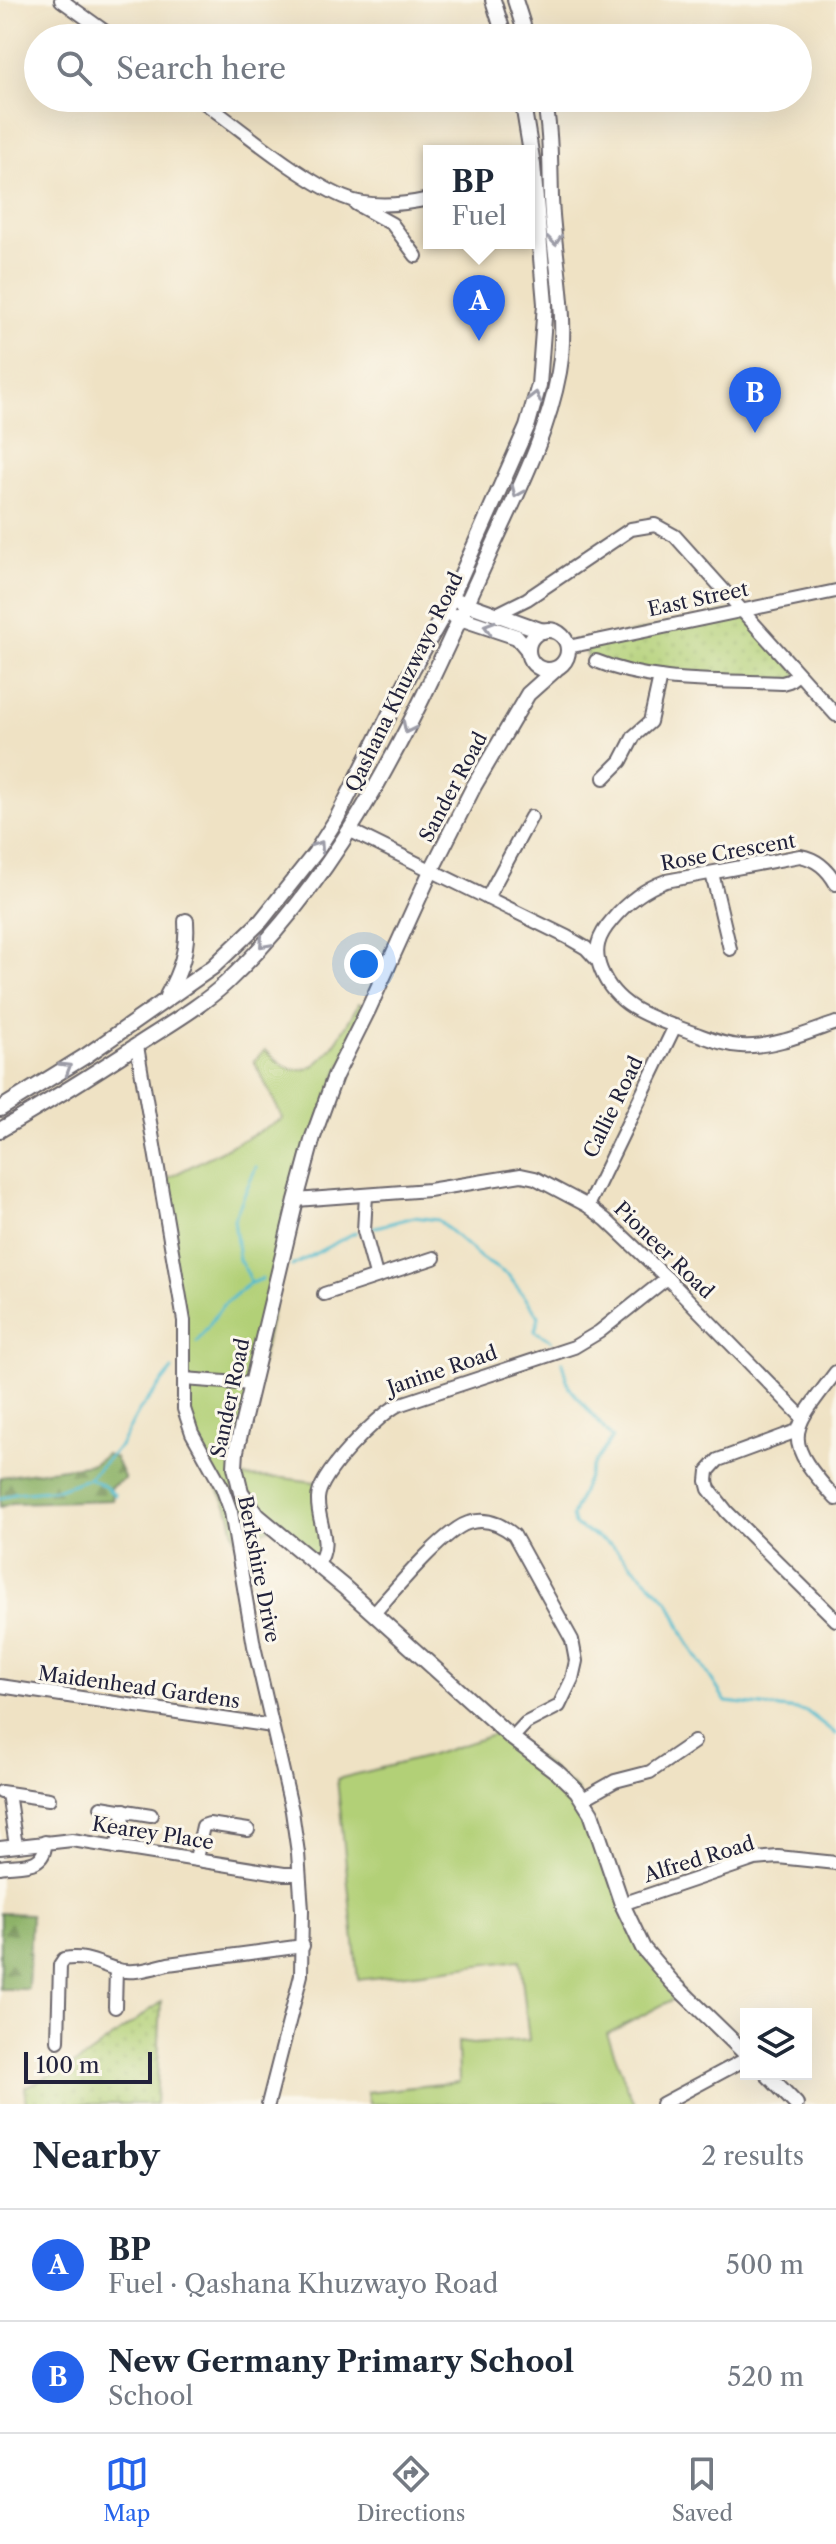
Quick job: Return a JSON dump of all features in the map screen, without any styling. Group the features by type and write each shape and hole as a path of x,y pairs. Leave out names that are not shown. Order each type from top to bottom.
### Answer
{"main road":[{"path":"493,0 501,24"},
{"path":"515,0 523,24"},
{"name":"Qashana Khuzwayo Road","path":"524,112 528,145"},
{"name":"Qashana Khuzwayo Road","path":"0,1130 137,1046 225,984 301,900 351,831 395,754 467,604 541,437 552,405 559,371 562,315 546,112"},
{"name":"Qashana Khuzwayo Road","path":"0,1109 87,1055 213,967 240,943 315,853 336,820 445,612 527,427 539,385 545,304 535,205"},
{"path":"445,612 517,637 543,670 556,669 566,660 568,647 562,635 451,598"},
{"path":"530,656 532,638 543,631"},
{"name":"Sander Road","path":"530,656 533,674 528,694 474,786 431,871 335,1076 313,1137 296,1200 236,1451 235,1467 241,1492 258,1516 374,1613 512,1738 557,1772 583,1799 591,1813 622,1904 652,1960 740,2050"},
{"name":"Sander Road","path":"528,694 556,669"},
{"path":"165,1000 184,958 186,921"},
{"path":"773,2080 796,2104"}],"street":[{"path":"61,0 94,24"},
{"path":"217,112 287,162 392,224 416,256"},
{"path":"535,164 552,162"},
{"path":"344,198 389,204 423,200"},
{"path":"497,614 527,599 631,529 649,524 663,528 675,536 836,715"},
{"name":"East Street","path":"568,647 836,591"},
{"path":"596,661 627,673 660,677 782,683 797,675"},
{"path":"604,778 621,761 634,736 648,726 660,677"},
{"path":"487,898 531,817"},
{"path":"351,831 567,937 586,948 597,960"},
{"name":"Rose Crescent","path":"603,930 622,908 646,889 666,881 800,856 822,866 836,884"},
{"path":"712,873 730,949"},
{"path":"567,937 581,938 603,930"},
{"path":"603,930 596,949 605,979 618,998 645,1015 722,1043 745,1046 836,1023"},
{"name":"Callie Road","path":"588,1206 675,1026"},
{"name":"Berkshire Drive","path":"137,1046 184,1321 184,1409 192,1433 222,1487 231,1512 247,1612 292,1811 303,1946 300,1984 267,2103"},
{"name":"Pioneer Road","path":"296,1200 429,1190 528,1176 588,1206 667,1278 802,1417"},
{"path":"366,1195 364,1231 376,1275"},
{"path":"324,1294 434,1258"},
{"name":"Janine Road","path":"317,1565 326,1544 319,1489 342,1457 377,1418 398,1405 587,1341 667,1278"},
{"path":"836,1372 802,1417 797,1431 797,1441 807,1465 836,1499"},
{"path":"184,1379 252,1384"},
{"path":"788,1401 813,1402"},
{"path":"797,1431 718,1460 708,1471 707,1481 709,1489 727,1512 836,1620"},
{"path":"374,1613 461,1526 488,1521 514,1535 572,1640 576,1661 572,1679 559,1706 526,1723 512,1738"},
{"name":"Maidenhead Gardens","path":"0,1686 272,1726"},
{"path":"583,1799 615,1781 650,1772 694,1742"},
{"path":"16,1846 4,1792 49,1799"},
{"path":"101,1807 151,1815"},
{"path":"117,1848 125,1810"},
{"path":"196,1859 203,1826 209,1824 248,1830"},
{"name":"Kearey Place","path":"0,1848 72,1840 299,1874"},
{"path":"0,1867 30,1865 39,1861 44,1854 45,1842"},
{"name":"Alfred Road","path":"622,1904 755,1859 787,1857 836,1863"},
{"path":"58,2041 61,1962 80,1958 95,1960 116,1969 147,1970 168,1964 303,1946"},
{"path":"115,2007 116,1969"},
{"path":"662,2104 740,2059"}],"green space":[{"path":"740,609 798,674 793,680 660,677 595,661 588,657 583,644"},
{"path":"359,1003 369,1010 336,1076 296,1200 237,1477 322,1483 324,1531 317,1564 272,1527 236,1544 230,1513 191,1433 185,1358 162,1181 283,1119 254,1061 265,1050 280,1064 291,1069 302,1070 313,1066 332,1048"},
{"path":"106,1454 115,1458 125,1479 110,1487 113,1500 12,1503 0,1507 0,1477 92,1464"},
{"path":"505,1731 577,1790 631,1925 685,1993 607,2034 634,2104 369,2104 367,2092 459,2082 458,2042 473,2044 529,2040 520,1960 358,1980 337,1779 425,1757"},
{"path":"0,1913 31,1914 28,1989 0,1989"},
{"path":"161,2002 156,2104 26,2104 25,2087 79,2062"}],"waterway":[{"path":"197,1342 223,1305 250,1283 239,1260 234,1219 256,1167"},
{"path":"372,1228 414,1217 438,1220 481,1258 509,1276 539,1316 535,1331 551,1340"},
{"path":"292,1266 356,1232"},
{"path":"251,1283 262,1279"},
{"path":"562,1362 569,1387 612,1438 592,1467 572,1516 574,1525 612,1545 669,1602 687,1641 726,1702 806,1711 836,1734"},
{"path":"89,1478 120,1446 139,1411 172,1370"},
{"path":"0,1499 14,1493 59,1489 89,1478 115,1495"}],"place":[{"name":"BP","path":"479,341"},
{"name":"New Germany Primary School","path":"755,433"}]}
